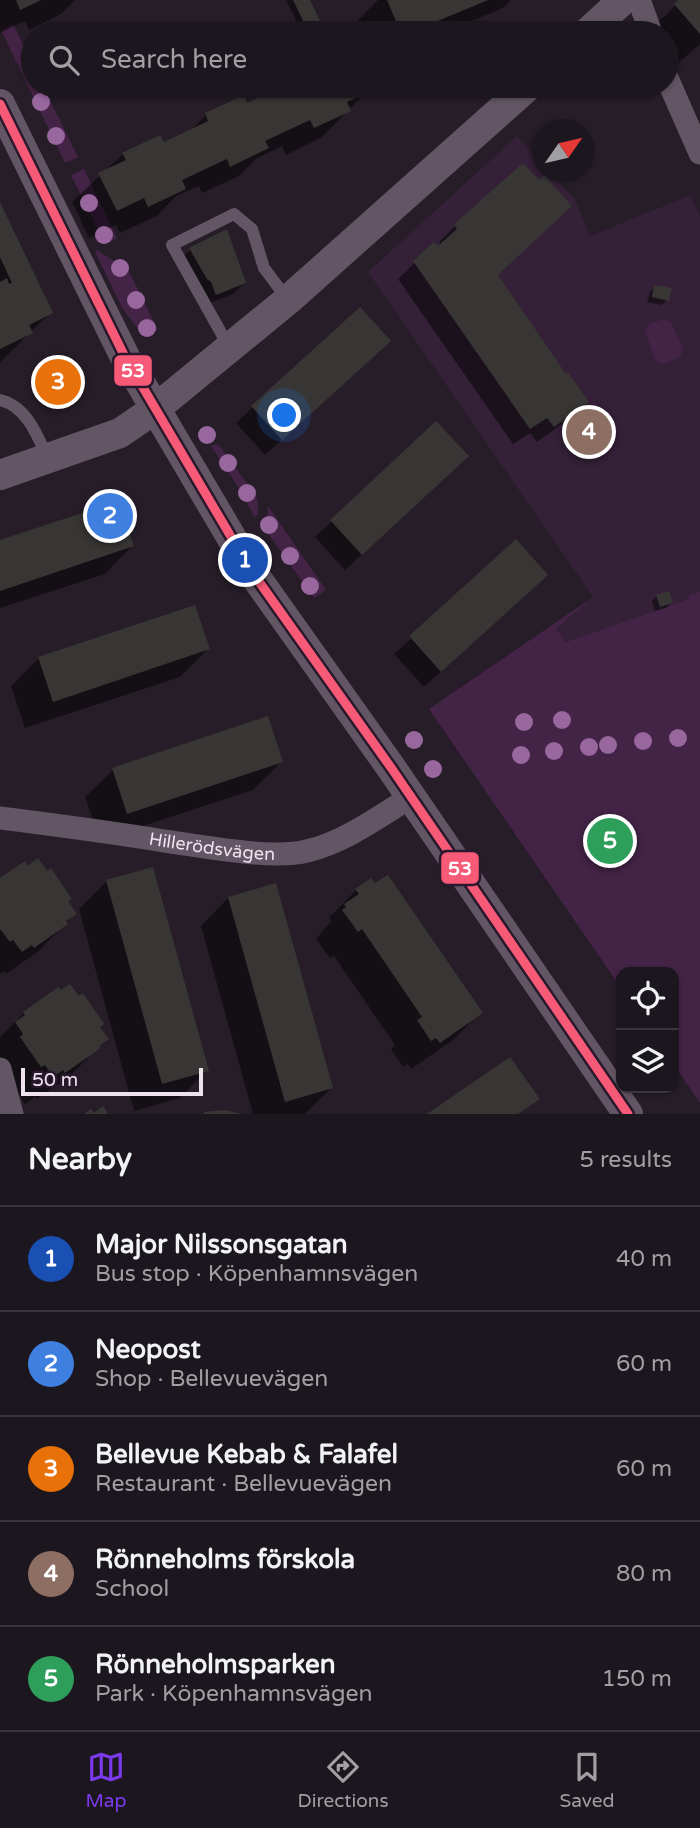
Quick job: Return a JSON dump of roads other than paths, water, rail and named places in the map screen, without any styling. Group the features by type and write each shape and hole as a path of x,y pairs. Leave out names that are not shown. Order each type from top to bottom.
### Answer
{"street":[{"path":"600,21 622,0"},
{"path":"639,0 646,21"},
{"path":"0,475 120,433 155,409 189,384 229,347 288,300 515,98"},
{"path":"676,98 700,153"},
{"path":"0,104 125,357 250,569 411,797 628,1114"},
{"name":"Hillerödsvägen","path":"0,818 233,850 306,852 334,842 365,826 411,797"},
{"path":"0,1069 12,1114"}],"lane":[{"path":"229,347 172,245 234,214 252,229 264,268 288,300"},
{"path":"0,400 19,410 35,428 48,459"}],"place":[{"name":"Bellevue Kebab & Falafel","path":"58,382"},
{"name":"Rönneholms förskola","path":"589,432"},
{"name":"Neopost","path":"110,516"},
{"name":"Major Nilssonsgatan","path":"245,560"},
{"name":"Rönneholmsparken","path":"610,841"}]}
